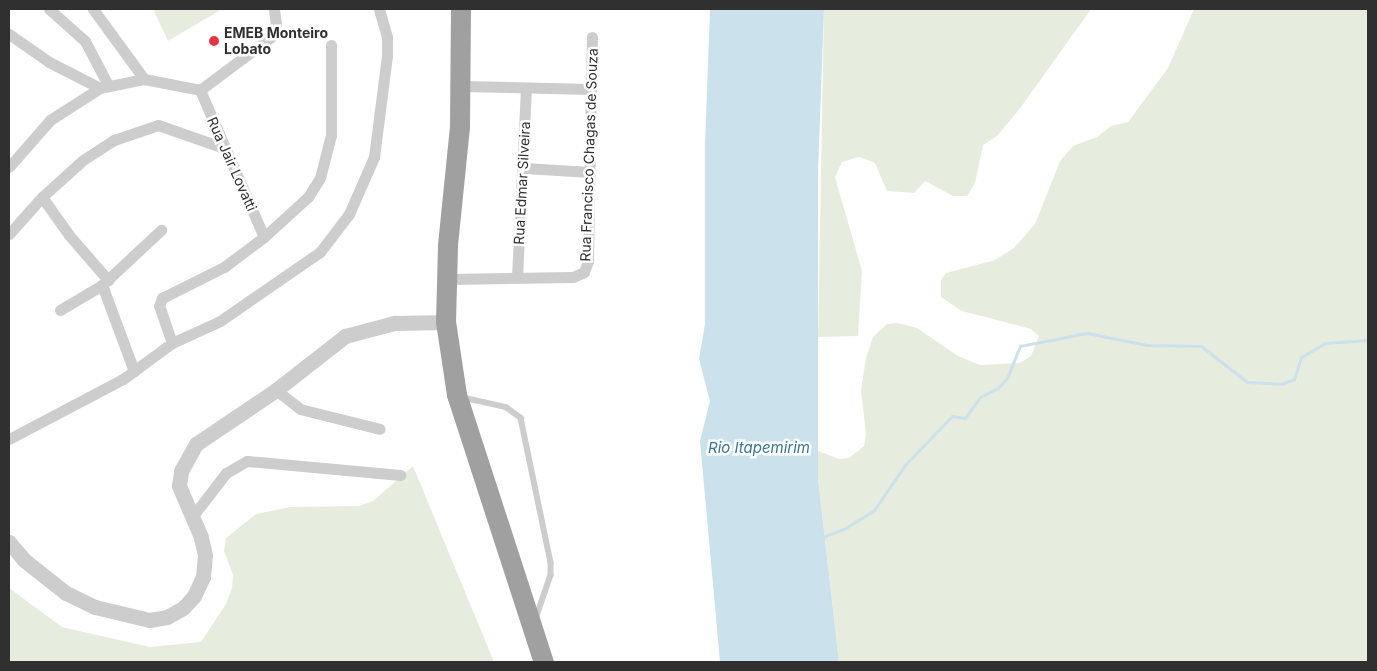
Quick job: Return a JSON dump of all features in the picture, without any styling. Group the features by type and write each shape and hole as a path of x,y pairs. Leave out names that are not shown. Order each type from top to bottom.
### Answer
{"highway":[{"path":"461,9 461,86 447,279 446,322 457,396 544,662"}],"street":[{"path":"49,9 85,42 104,87"},
{"path":"93,9 144,79"},
{"path":"9,167 50,120 104,87 144,79 200,90 271,37 276,24 274,9"},
{"path":"9,440 134,371 172,343 220,321 292,274 320,252 349,214 374,157 387,37 379,9"},
{"path":"10,37 50,62 104,87"},
{"name":"Rua Francisco Chagas de Souza","path":"517,278 573,277 584,272 588,261 592,37"},
{"path":"172,343 159,306 162,298 219,269 264,237 308,197 320,178 328,156 331,44"},
{"path":"461,86 591,89"},
{"name":"Rua Edmar Silveira","path":"517,278 524,168 526,89"},
{"name":"Rua Jair Lovatti","path":"200,90 264,237"},
{"path":"9,234 42,197 84,160 114,140 147,127 166,126 224,148"},
{"path":"524,168 590,172"},
{"path":"42,197 68,236 105,282 134,371"},
{"path":"60,310 105,282 161,230"},
{"path":"447,279 517,278"},
{"path":"9,542 24,560 66,593 94,607 149,620 167,617 183,608 194,596 203,577 205,555 179,486 186,458 196,444 276,390 346,336 394,323 446,322"},
{"path":"276,390 300,409 380,429"},
{"path":"192,517 226,473 247,461 400,475"}],"lane":[{"path":"457,396 506,407 521,418 551,563 551,575 532,630"}],"green space":[{"path":"153,9 222,9 168,41"},
{"path":"824,9 1091,9 1021,107 997,136 983,145 975,183 967,196 953,196 925,181 914,193 887,191 875,163 859,157 842,162 835,177 862,271 858,336 818,337"},
{"path":"1194,9 1368,9 1368,662 839,662 818,478 818,451 839,459 849,458 864,446 866,434 861,390 866,358 873,337 887,324 897,323 917,328 958,356 980,365 1020,363 1031,356 1039,336 1031,329 962,311 941,297 941,280 946,273 995,260 1014,248 1035,224 1060,161 1073,146 1097,137 1111,126 1128,122 1168,68"},
{"path":"413,466 494,662 9,662 9,588 62,627 150,647 201,642 226,604 232,588 233,575 224,551 226,538 256,514 290,507 359,506 373,501"}],"water":[{"name":"Rio Itapemirim","path":"710,9 824,9 818,172 818,478 839,662 720,662 700,441 710,401 699,359 705,324 705,146"}],"waterway":[{"path":"820,538 844,529 874,510 905,465 952,416 965,418 980,397 998,388 1007,378 1020,346 1087,333 1147,345 1201,346 1247,382 1281,384 1294,379 1301,357 1325,343 1368,340"}],"place":[{"name":"EMEB Monteiro Lobato","path":"214,41"}]}
